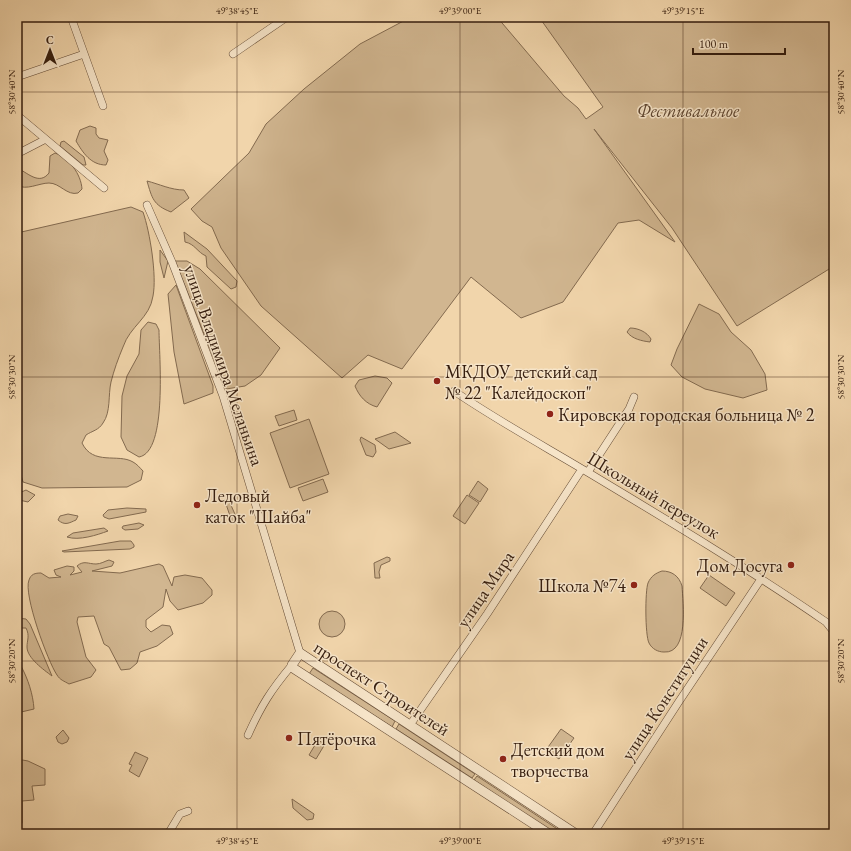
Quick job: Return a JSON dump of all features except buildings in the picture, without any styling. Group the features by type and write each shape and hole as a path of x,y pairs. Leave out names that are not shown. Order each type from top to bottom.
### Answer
{"street":[{"path":"71,17 102,106"},
{"path":"233,54 287,17"},
{"path":"17,77 84,54"},
{"path":"17,115 44,140 104,188"},
{"path":"17,154 44,140"},
{"name":"улица Владимира Меланьина","path":"147,205 172,262 223,396 300,653"},
{"name":"Школьный переулок","path":"454,391 498,420 585,471 761,579 826,622 834,632"},
{"name":"улица Мира","path":"410,725 629,409 634,397"},
{"name":"улица Конституции","path":"593,834 678,702 761,579"},
{"name":"проспект Строителей","path":"549,834 292,668 292,665 300,653 576,834"},
{"path":"248,735 263,703 292,665"},
{"path":"168,834 180,814 188,811"}],"green space":[{"name":"Фестивальное","path":"411,17 497,17 564,96 578,108 586,119 603,107 539,17 834,17 834,266 737,326 672,228 594,129 675,242 639,220 618,223 563,302 521,318 471,277 402,369 368,355 342,378 261,306 221,248 212,227 202,221 191,209 249,153 266,124 304,89 360,44"},
{"path":"90,126 96,128 96,134 99,138 108,140 104,151 108,160 106,165 96,163 88,158 76,141 80,130"},
{"path":"64,141 84,157 86,165 83,165 60,146 61,142"},
{"path":"55,153 65,159 77,172 82,189 78,193 70,193 57,185 49,183 28,187 21,187 17,185 17,168 33,177 45,177 49,173 50,156"},
{"path":"147,181 170,188 184,190 189,198 171,212 157,204 150,192"},
{"path":"131,207 143,212 146,221 153,266 153,296 148,310 130,333 119,356 111,382 106,419 100,427 86,435 82,443 87,450 99,457 120,458 134,463 143,471 141,480 127,487 42,488 23,482 17,461 17,233"},
{"path":"184,232 207,249 237,281 236,287 231,289 207,267 206,256 191,244 185,242"},
{"path":"160,250 168,261 164,278 160,262"},
{"path":"175,261 187,261 200,269 280,348 261,375 245,386 226,389"},
{"path":"176,285 213,386 213,393 184,404 174,352 168,294"},
{"path":"699,304 719,314 731,332 751,350 765,374 767,390 743,398 705,389 682,377 671,365 677,349"},
{"path":"148,322 156,324 159,330 160,401 158,421 154,438 148,451 139,457 127,450 121,437 122,396 127,376 139,354 141,330"},
{"path":"630,328 645,332 651,339 650,342 634,338 627,332"},
{"path":"375,376 387,378 392,383 377,407 369,404 363,399 355,386 359,380"},
{"path":"294,410 297,420 279,426 275,416"},
{"path":"309,419 329,474 290,488 270,433"},
{"path":"395,432 411,443 389,449 375,439"},
{"path":"361,437 375,445 376,452 373,457 366,455 360,440"},
{"path":"323,479 328,492 303,501 298,488"},
{"path":"478,481 488,489 480,502 469,495"},
{"path":"26,490 35,495 28,502 19,500 17,503 17,494"},
{"path":"467,495 479,503 465,524 453,516"},
{"path":"227,502 230,503 238,521 237,523 232,522 226,504"},
{"path":"127,508 146,509 146,512 109,519 103,515 108,510"},
{"path":"68,514 78,516 76,520 67,523 63,523 58,520 60,516"},
{"path":"139,523 144,525 138,529 125,530 122,528 123,526"},
{"path":"104,528 108,531 93,536 82,538 67,537 73,533"},
{"path":"120,541 131,541 134,547 130,549 62,551"},
{"path":"387,557 390,558 390,561 381,565 379,572 380,578 375,578 374,563"},
{"path":"109,560 114,562 112,566 92,571 120,573 159,564 163,566 172,586 174,577 185,575 202,578 212,590 212,595 203,603 178,610 170,601 166,589 163,607 146,620 146,627 151,632 162,625 170,626 173,634 157,646 140,652 137,663 130,669 121,670 109,647 104,644 94,616 78,617 77,622 86,657 96,670 91,677 69,684 57,675 48,657 33,613 28,588 29,580 32,575 39,573 49,578 61,577 56,575 54,570 67,566 74,567 74,571 70,575 82,572 77,566 82,563 98,564"},
{"path":"662,571 672,573 679,579 682,586 683,604 683,626 678,645 672,650 664,652 655,650 649,643 646,613 648,583 654,575"},
{"path":"709,575 735,593 726,606 700,588"},
{"path":"332,611 341,615 345,624 341,633 332,637 323,633 319,624 323,615"},
{"path":"17,618 26,619 30,624 52,676 36,663 30,655 27,647 28,636 26,628 17,628"},
{"path":"21,666 30,687 34,709 17,713 17,667"},
{"path":"313,668 395,721 392,727 309,674"},
{"path":"399,724 475,774 472,778 396,729"},
{"path":"561,729 574,738 559,759 546,750"},
{"path":"63,730 69,738 67,742 62,744 58,742 56,737"},
{"path":"318,740 325,744 316,759 309,755"},
{"path":"135,752 148,758 139,777 129,771 132,765 129,764"},
{"path":"17,759 28,761 45,769 45,785 32,786 34,800 22,801 22,823 17,831"},
{"path":"477,776 565,834 555,834 474,780"},
{"path":"292,799 314,814 313,819 307,820 293,808"}],"place":[{"name":"МКДОУ детский сад № 22 \"Калейдоскоп\"","path":"437,381"},
{"name":"Кировская городская больница № 2","path":"550,414"},
{"name":"Ледовый каток \"Шайба\"","path":"197,505"},
{"name":"Дом Досуга","path":"791,565"},
{"name":"Школа №74","path":"634,585"},
{"name":"Пятёрочка","path":"289,738"},
{"name":"Детский дом творчества","path":"503,759"}]}
